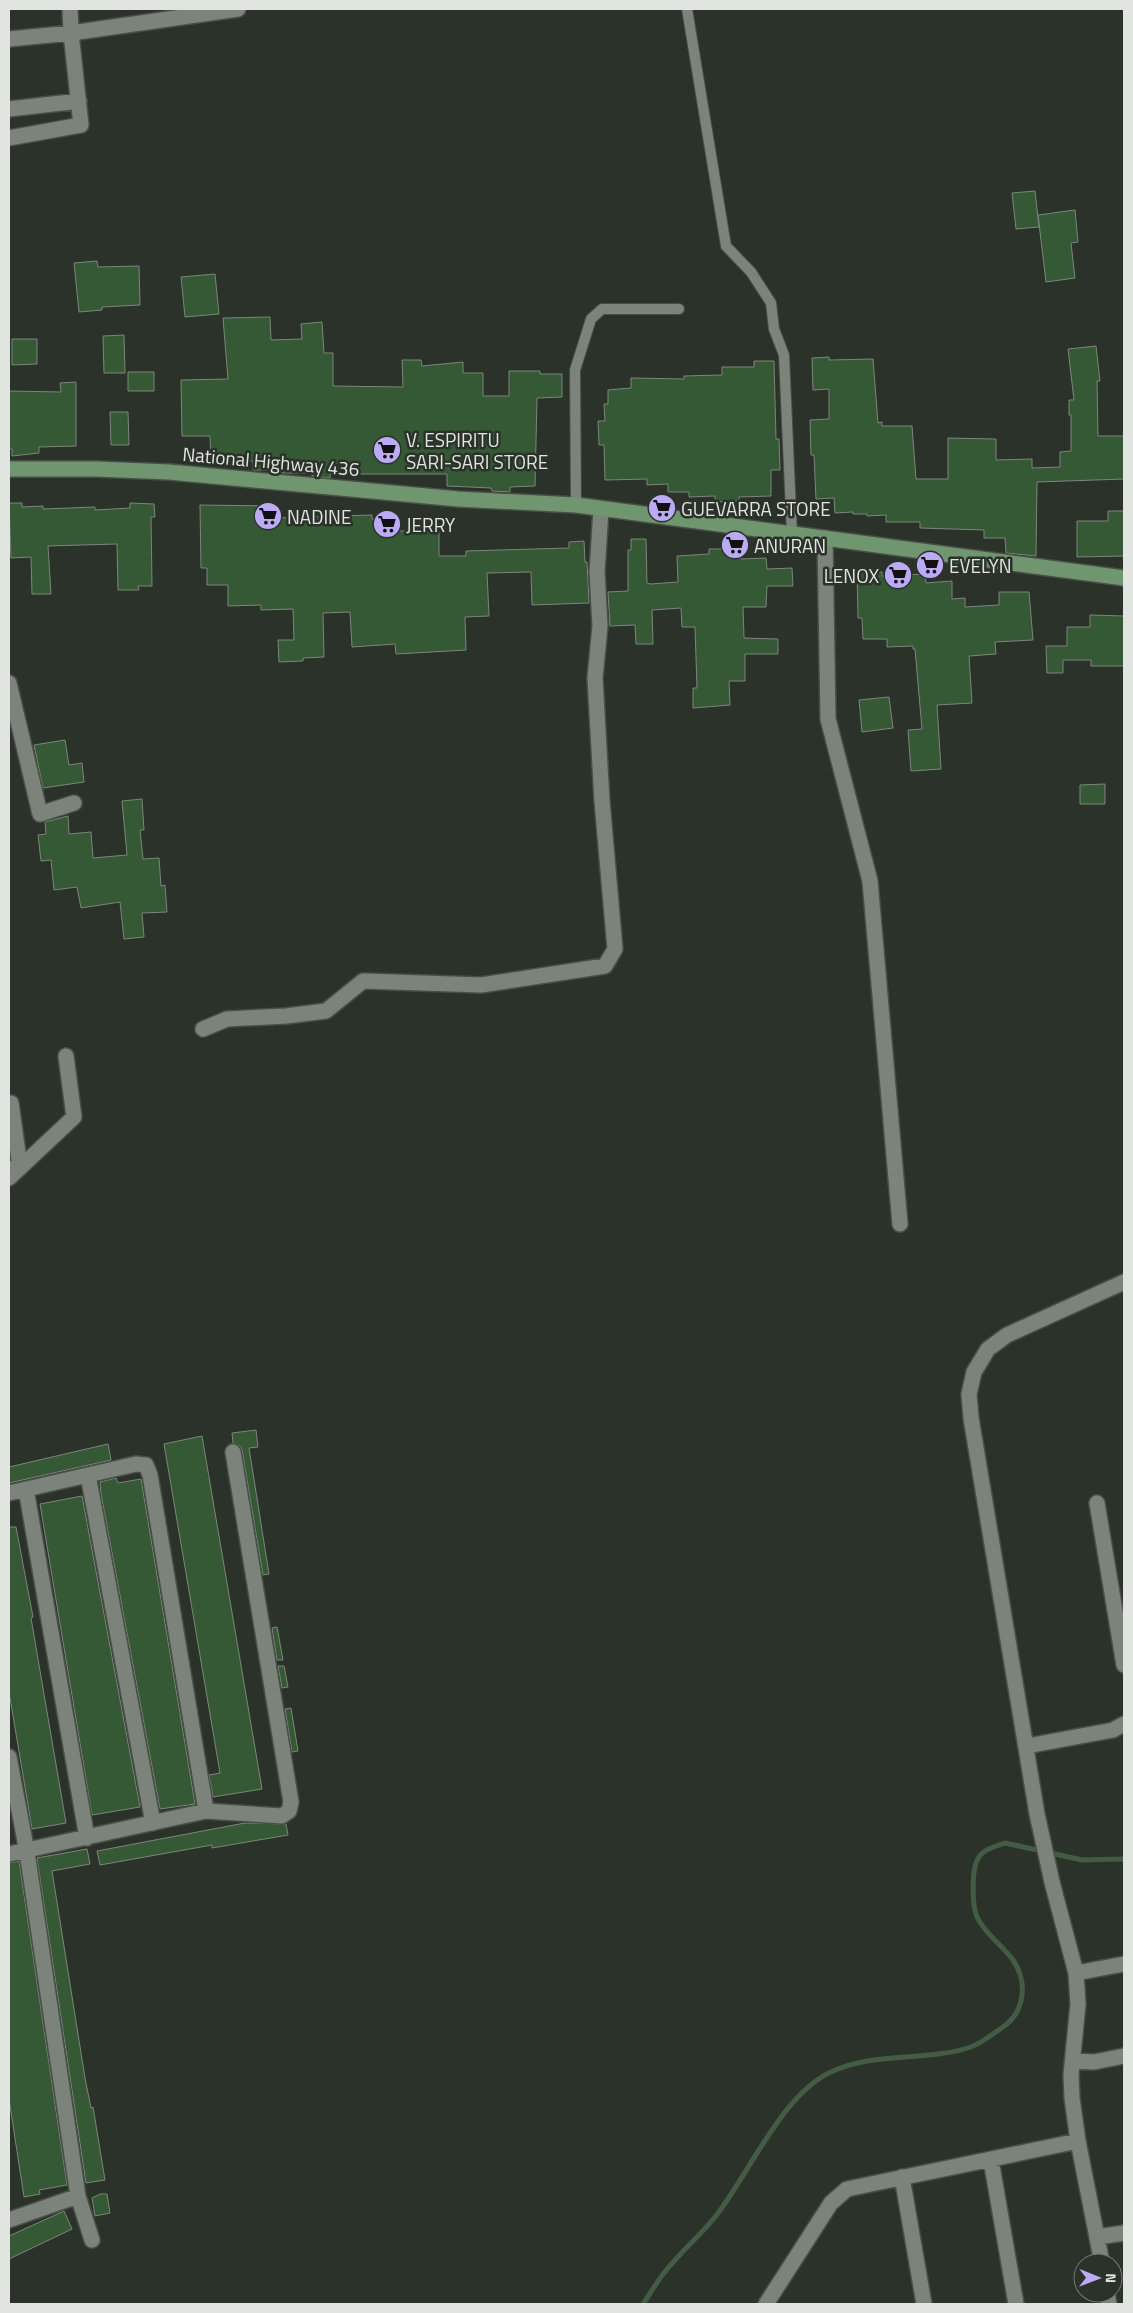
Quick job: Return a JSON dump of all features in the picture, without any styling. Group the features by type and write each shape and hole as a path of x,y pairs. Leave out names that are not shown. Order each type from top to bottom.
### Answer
{"main road":[{"name":"National Highway 436","path":"9,470 96,469 169,472 458,499 576,506 1124,578"}],"street":[{"path":"9,138 81,125 70,9"},
{"path":"9,39 71,33 238,9"},
{"path":"9,109 79,101"},
{"path":"203,1029 227,1019 326,1012 363,981 481,985 605,966 615,949 602,801 595,678 600,626 597,572 601,509"},
{"path":"825,538 828,719 870,881 900,1224"},
{"path":"9,683 40,814 74,803"},
{"path":"9,1178 14,1168 74,1117 66,1056"},
{"path":"9,1103 11,1103 14,1168"},
{"path":"1100,2253 1078,2141 1072,2086 1078,2004 1076,1973 1052,1882 1037,1814 971,1418 970,1387 974,1372 988,1349 1007,1335 1124,1282"},
{"path":"9,1854 27,1852 206,1811 282,1816 288,1811 291,1802 233,1452"},
{"path":"9,1493 136,1464 146,1465 150,1475 206,1811"},
{"path":"88,1475 152,1823"},
{"path":"26,1489 87,1838"},
{"path":"1097,1503 1124,1665"},
{"path":"1027,1746 1113,1730 1124,1724"},
{"path":"9,1757 27,1852 78,2196 92,2240"},
{"path":"1076,1973 1124,1964"},
{"path":"1074,2061 1094,2062 1124,2056"},
{"path":"766,2304 838,2195 856,2186 992,2160 1078,2141"},
{"path":"992,2160 1016,2304"},
{"path":"902,2177 924,2304"},
{"path":"9,2220 78,2196"},
{"path":"1097,2237 1124,2232"}],"lane":[{"path":"687,9 726,246 751,272 771,303 774,329 784,355 792,534"},
{"path":"576,506 575,370 591,319 602,309 679,309"}],"building":[{"path":"1035,191 1039,227 1016,229 1012,193"},
{"path":"1075,210 1078,242 1071,243 1075,278 1046,282 1038,215"},
{"path":"97,261 98,267 139,266 140,305 102,307 102,310 79,312 74,263"},
{"path":"215,274 219,314 185,317 181,277"},
{"path":"270,317 271,340 302,339 301,324 322,322 324,353 333,353 333,386 403,387 402,360 421,360 422,366 463,362 463,373 483,373 483,396 509,396 509,371 540,371 540,374 562,374 562,397 537,398 535,486 510,487 510,492 492,491 491,488 447,486 447,474 330,474 330,478 312,476 312,473 282,473 282,470 253,470 253,461 211,462 210,436 182,436 181,380 228,379 223,318"},
{"path":"124,335 125,373 104,373 103,336"},
{"path":"12,339 37,339 37,364 12,365"},
{"path":"1096,346 1100,381 1097,381 1098,436 1124,436 1124,479 1037,482 1036,556 1006,553 1005,538 984,538 984,530 920,528 920,522 886,522 886,515 867,516 867,514 853,514 853,512 835,513 834,498 816,499 814,455 811,455 810,420 829,419 829,389 813,390 812,358 829,357 829,360 873,359 878,423 882,422 882,426 912,426 916,479 948,479 948,438 996,439 996,460 1032,459 1032,468 1060,467 1060,452 1071,451 1069,400 1074,400 1068,349"},
{"path":"754,361 774,361 776,439 779,439 780,470 771,470 771,496 739,497 739,501 715,502 715,496 689,497 689,492 668,492 668,484 647,485 647,479 605,480 604,445 599,445 598,421 605,421 604,404 608,404 608,390 631,388 631,378 684,379 684,376 722,375 722,367 754,367"},
{"path":"128,372 154,372 154,391 128,391"},
{"path":"76,382 76,446 39,447 39,453 12,456 12,449 9,449 9,391 61,392 60,383"},
{"path":"110,412 128,412 129,445 111,445"},
{"path":"9,503 22,503 22,507 43,506 43,509 95,507 95,510 130,508 130,503 154,504 155,517 151,517 152,586 138,586 139,590 118,590 117,544 48,546 51,594 32,594 31,557 11,558"},
{"path":"200,505 276,506 276,518 372,515 372,519 398,518 398,531 439,531 439,556 466,556 466,551 569,548 569,542 584,541 589,603 532,605 531,572 487,573 489,616 465,617 466,650 396,654 395,644 352,647 350,612 323,613 324,657 303,658 303,661 279,662 278,640 294,640 293,609 261,610 261,605 228,606 228,585 207,585 207,568 201,568"},
{"path":"1108,511 1124,511 1124,556 1077,557 1077,521 1108,521"},
{"path":"631,539 646,539 647,583 650,584 678,582 677,556 709,554 709,549 740,549 741,559 766,558 767,569 792,568 793,586 767,586 766,607 743,607 744,638 778,639 778,654 745,654 745,681 729,681 730,705 693,708 693,688 697,688 695,627 682,627 681,608 652,610 653,644 636,644 635,625 610,626 608,592 628,591 628,550 631,550"},
{"path":"857,572 882,572 882,576 925,574 926,583 952,581 952,599 965,598 965,607 999,605 999,592 1029,592 1033,640 995,642 996,654 969,656 972,703 937,705 941,769 911,771 908,730 922,729 915,649 913,649 913,646 887,647 887,639 863,639 862,618 858,618"},
{"path":"1090,615 1124,616 1124,666 1091,666 1091,660 1063,660 1063,673 1047,673 1046,646 1067,646 1067,627 1090,627"},
{"path":"889,697 893,728 862,732 859,700"},
{"path":"65,740 69,765 82,763 84,782 43,788 34,745"},
{"path":"1105,784 1105,804 1080,804 1080,785"},
{"path":"142,799 144,830 140,830 143,859 159,858 161,886 165,885 167,912 142,913 144,937 124,939 120,902 81,908 77,887 54,890 51,860 41,861 38,835 46,834 45,822 68,816 69,834 91,832 93,858 127,855 122,801"},
{"path":"256,1430 258,1447 249,1448 269,1574 263,1575 242,1450 240,1446 233,1443 232,1433"},
{"path":"202,1436 262,1789 213,1797 209,1775 220,1773 164,1444"},
{"path":"108,1444 111,1460 9,1483 9,1467"},
{"path":"116,1478 118,1483 141,1479 195,1804 160,1809 101,1494 100,1482"},
{"path":"82,1496 140,1807 92,1815 40,1504"},
{"path":"9,1527 16,1527 33,1617 31,1618 66,1823 32,1829 9,1692"},
{"path":"277,1627 283,1660 277,1660 272,1628"},
{"path":"278,1666 284,1666 288,1687 282,1688"},
{"path":"291,1708 298,1751 292,1752 285,1709"},
{"path":"245,1823 286,1824 288,1835 212,1848 212,1845 100,1865 97,1851"},
{"path":"87,1849 90,1864 52,1871 85,2078 91,2108 93,2107 105,2180 86,2183 37,1858"},
{"path":"19,1861 67,2185 39,2190 40,2194 24,2197 9,2099 9,1863"},
{"path":"100,2194 107,2194 110,2213 95,2216 92,2198"},
{"path":"64,2211 72,2229 9,2259 9,2236"}],"waterway":[{"path":"643,2304 670,2266 715,2217 781,2117 813,2083 831,2072 865,2061 954,2052 971,2047 1010,2021 1020,2005 1022,1996 1021,1978 1013,1960 984,1929 975,1911 973,1896 974,1878 976,1862 981,1854 990,1848 1005,1843 1082,1860 1124,1859"}],"place":[{"name":"V. ESPIRITU SARI-SARI STORE","path":"387,450"},
{"name":"GUEVARRA STORE","path":"662,508"},
{"name":"NADINE","path":"268,516"},
{"name":"JERRY","path":"387,524"},
{"name":"ANURAN","path":"735,545"},
{"name":"EVELYN","path":"930,565"},
{"name":"LENOX","path":"898,575"}]}
